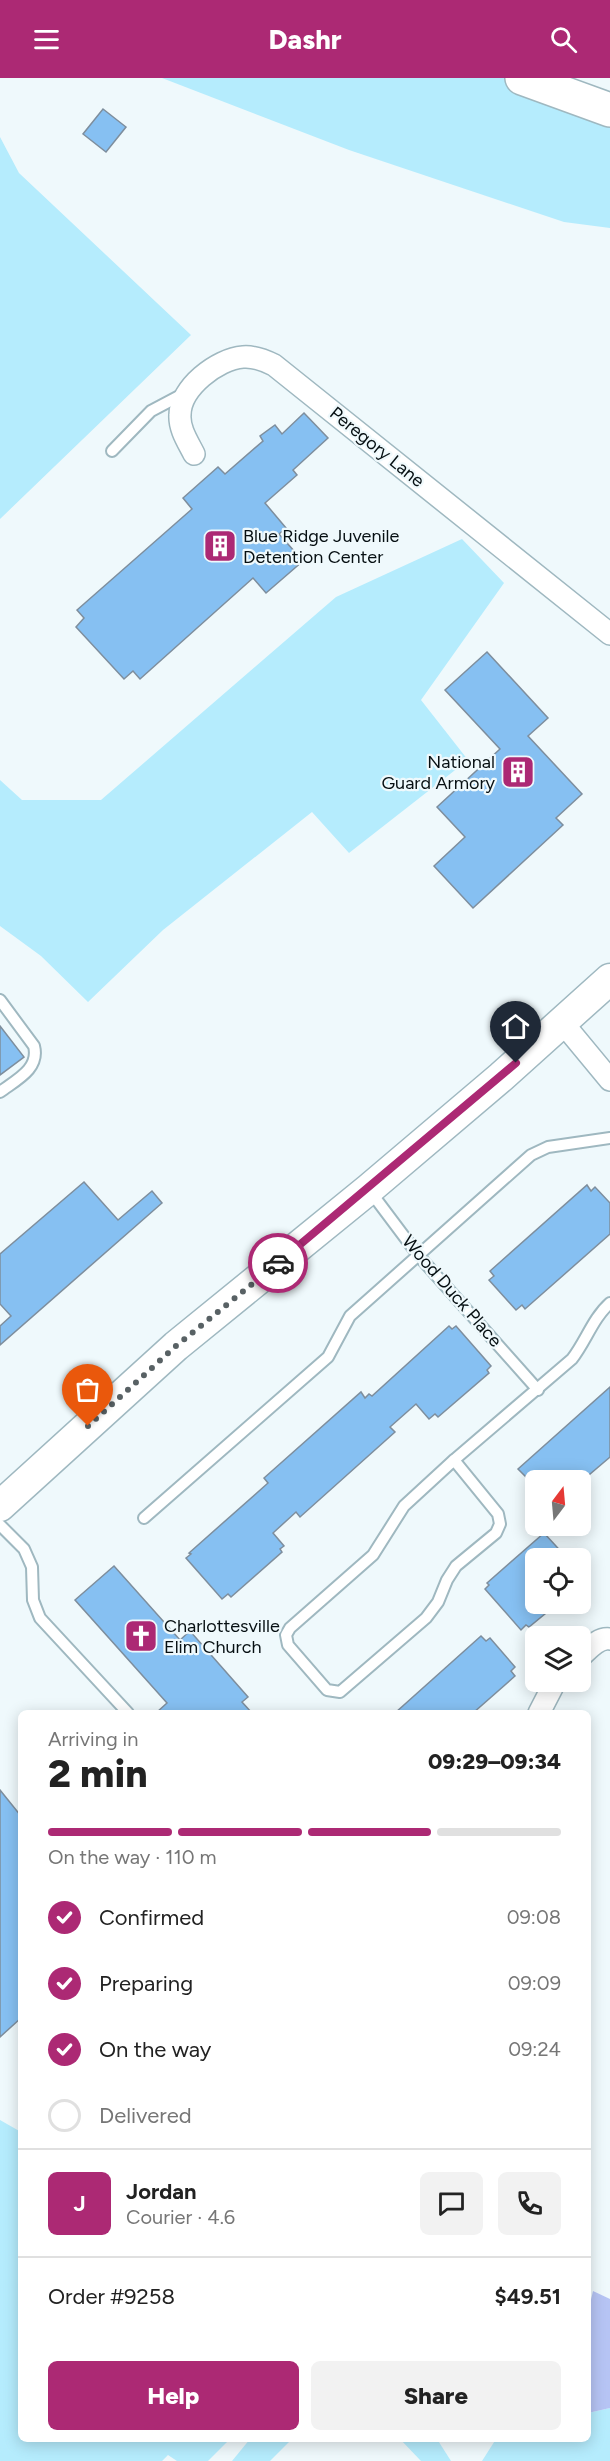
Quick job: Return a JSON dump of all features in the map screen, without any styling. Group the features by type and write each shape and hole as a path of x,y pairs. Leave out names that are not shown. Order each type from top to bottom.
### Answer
{"highway":[{"path":"522,78 610,110"}],"main road":[{"path":"0,1506 176,1346 369,1189 610,980"}],"street":[{"name":"Peregory Lane","path":"185,393 195,382 228,360 244,357 260,358 274,365 610,634"},
{"path":"185,393 179,417 181,428 194,454"},
{"path":"562,1022 610,1080"},
{"path":"591,1647 604,1638 610,1639"},
{"path":"541,1710 550,1692"}],"lane":[{"path":"112,451 151,411 185,393"},
{"path":"0,1000 34,1046 37,1055 32,1067 0,1092"},
{"path":"144,1518 328,1357 350,1316 531,1155 548,1147 610,1138"},
{"name":"Wood Duck Place","path":"369,1189 418,1255 538,1390"},
{"path":"454,1460 498,1514 500,1524 496,1533 456,1566 438,1602 426,1618 340,1692 332,1693 288,1645 286,1635 290,1628 373,1555 404,1506 454,1460 572,1359 584,1343 594,1322 610,1303"},
{"path":"0,1525 24,1549 32,1567 33,1600 40,1618 125,1710"}],"shaded area":[{"path":"162,78 522,78 610,110 610,228 564,222 349,150"},
{"path":"0,137 19,173 191,335 0,519"},
{"path":"462,539 504,583 421,700 468,760 349,853 312,812 163,930 88,1002 41,956 0,926 0,780 22,800 101,800 336,597"},
{"path":"0,2120 18,2130 18,2442 227,2442 208,2461 177,2461 168,2455 162,2461 0,2461"},
{"path":"593,2291 610,2299 610,2408 591,2412 591,2299"},
{"path":"610,2408 610,2461 482,2461 494,2442 591,2442 591,2412"},
{"path":"248,2442 289,2442 270,2461 232,2461"},
{"path":"403,2442 439,2442 451,2461 421,2461"}],"building":[{"path":"103,109 126,127 106,152 83,134"},
{"name":"Blue Ridge Juvenile Detention Center","path":"304,413 328,438 293,470 297,475 265,503 286,528 279,534 303,561 266,593 253,578 140,679 133,671 124,679 76,627 84,618 77,610 192,509 183,498 218,467 225,474 263,441 260,436 275,425 282,434"},
{"name":"National Guard Armory","path":"487,652 548,718 528,736 582,794 556,818 563,825 473,908 434,866 465,837 437,807 500,749 445,690"},
{"path":"0,1026 24,1057 0,1075"},
{"path":"84,1182 118,1220 152,1191 162,1203 0,1345 0,1326 11,1316 0,1304 0,1254"},
{"path":"587,1185 591,1191 595,1187 610,1203 610,1234 525,1309 522,1305 516,1310 489,1280 494,1276 490,1271"},
{"path":"449,1326 452,1329 456,1326 491,1366 487,1370 489,1373 438,1417 435,1414 429,1419 416,1404 390,1427 395,1432 300,1517 296,1512 273,1533 284,1546 280,1549 282,1552 231,1597 228,1594 222,1599 186,1558 191,1554 189,1553 268,1483 264,1478 361,1392 365,1398 369,1394 372,1396"},
{"path":"610,1387 610,1457 591,1473 591,1470 525,1470 525,1476 518,1469"},
{"path":"541,1536 547,1536 558,1548 527,1548"},
{"path":"525,1550 525,1614 545,1614 530,1626 526,1625 521,1630 485,1589 489,1585 487,1583"},
{"name":"Charlottesville Elim Church","path":"114,1566 180,1640 190,1631 248,1697 242,1702 249,1710 159,1710 167,1703 75,1600"},
{"path":"481,1636 486,1641 490,1638 515,1667 511,1671 515,1676 476,1710 398,1710"},
{"path":"0,1790 18,1812 18,2021 0,2037"}],"way so far":[{"path":"88,1426 176,1346 278,1263"}],"place":[{"name":"Blue Ridge Juvenile Detention Center","path":"220,546"},
{"name":"National Guard Armory","path":"518,772"},
{"name":"Charlottesville Elim Church","path":"141,1636"}],"route":[{"path":"278,1263 369,1189 516,1063"}]}
